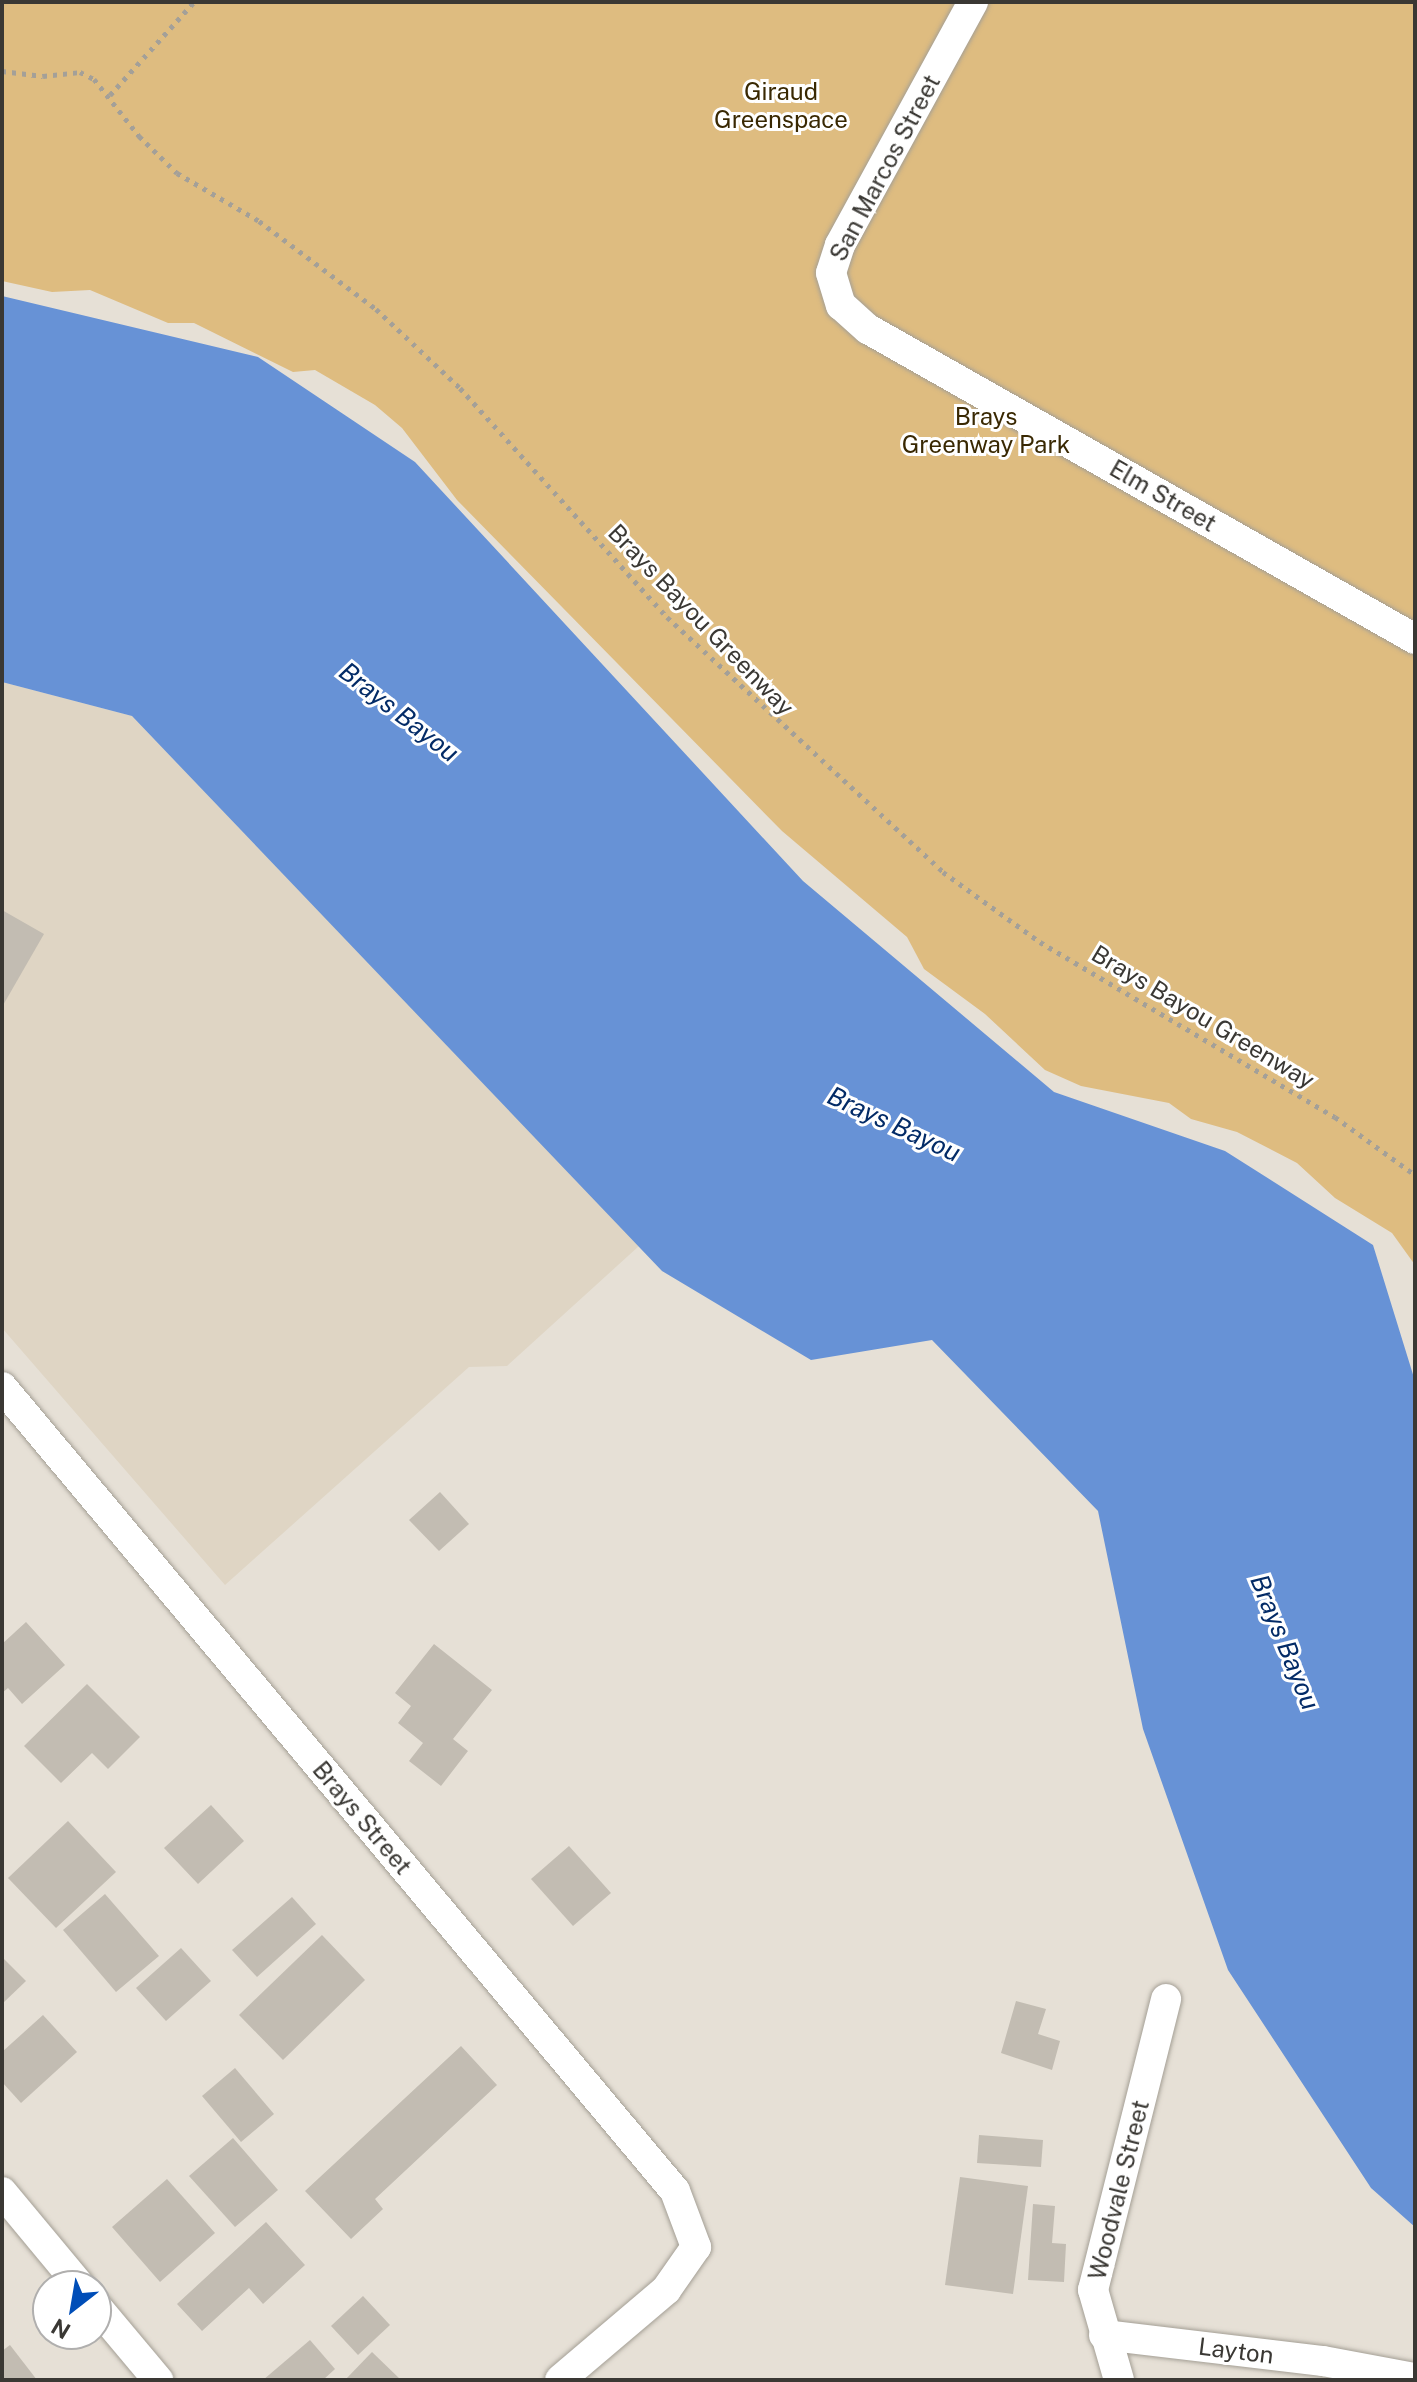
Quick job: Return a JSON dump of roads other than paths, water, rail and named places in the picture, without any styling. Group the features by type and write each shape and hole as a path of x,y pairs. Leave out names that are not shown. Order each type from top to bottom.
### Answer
{"street":[{"name":"San Marcos Street","path":"868,329 849,315 836,295 834,259 973,2"},
{"name":"Elm Street","path":"868,329 1415,639"},
{"name":"Brays Street","path":"2,1387 675,2191 696,2247 666,2290 560,2380"},
{"name":"Woodvale Street","path":"1119,2380 1093,2290 1166,1999"},
{"path":"2,2192 67,2270"},
{"path":"112,2325 158,2380"},
{"name":"Layton","path":"1104,2335 1323,2361 1415,2378"}],"water":[{"name":"Brays Bayou","path":"2,296 258,357 415,462 803,881 1054,1092 1225,1151 1373,1245 1415,1381 1415,2227 1371,2188 1228,1970 1143,1729 1098,1511 932,1340 811,1360 662,1271 132,716 2,682"}],"park label":[{"name":"Giraud Greenspace","path":"781,106"},
{"name":"Brays Greenway Park","path":"986,431"}]}
